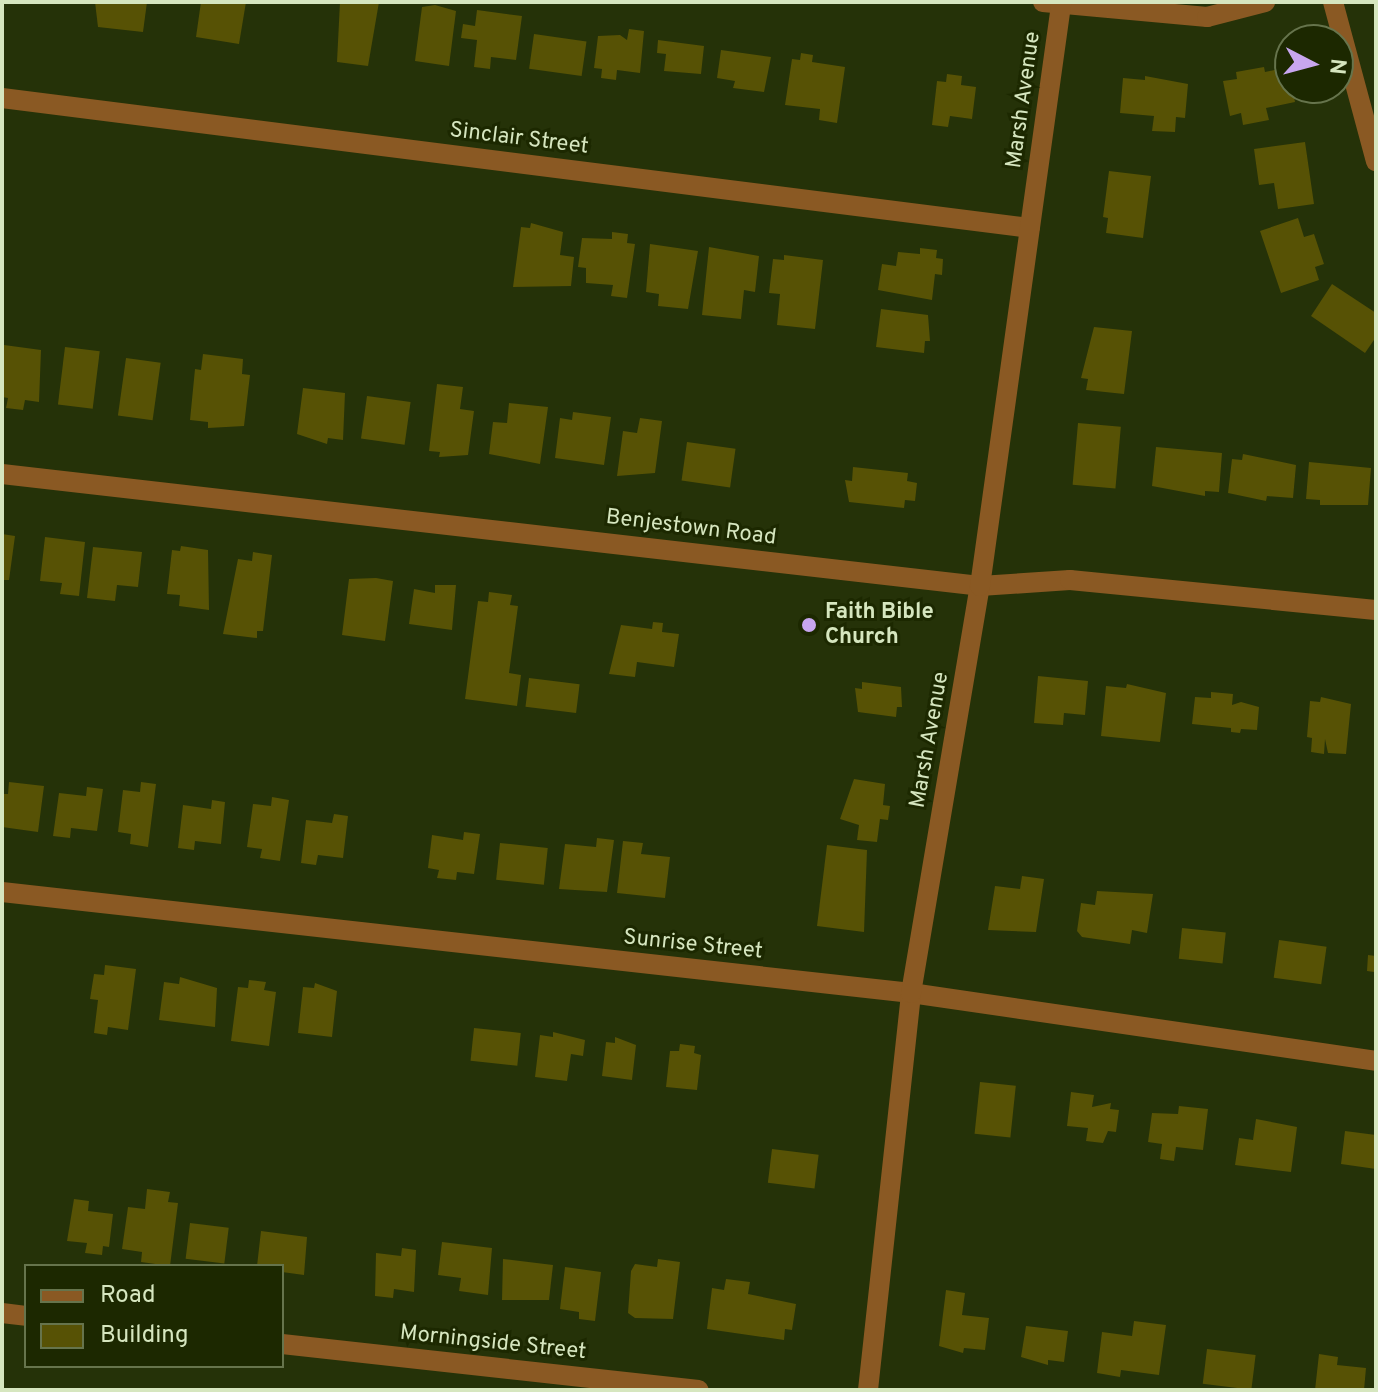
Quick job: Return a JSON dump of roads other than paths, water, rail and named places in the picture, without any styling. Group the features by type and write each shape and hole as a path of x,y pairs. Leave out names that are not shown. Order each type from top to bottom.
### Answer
{"street":[{"path":"1052,3 1207,17 1265,2"},
{"path":"1333,2 1376,161"},
{"name":"Marsh Avenue","path":"868,1390 911,993 980,586 1030,228 1052,3"},
{"name":"Sinclair Street","path":"2,98 1030,228"},
{"name":"Benjestown Road","path":"2,474 980,586 1070,580 1376,610"},
{"name":"Sunrise Street","path":"2,892 911,993 1376,1061"},
{"path":"2,1313 24,1316"},
{"name":"Morningside Street","path":"284,1344 698,1390"}],"place":[{"name":"Faith Bible Church","path":"809,625"}]}
